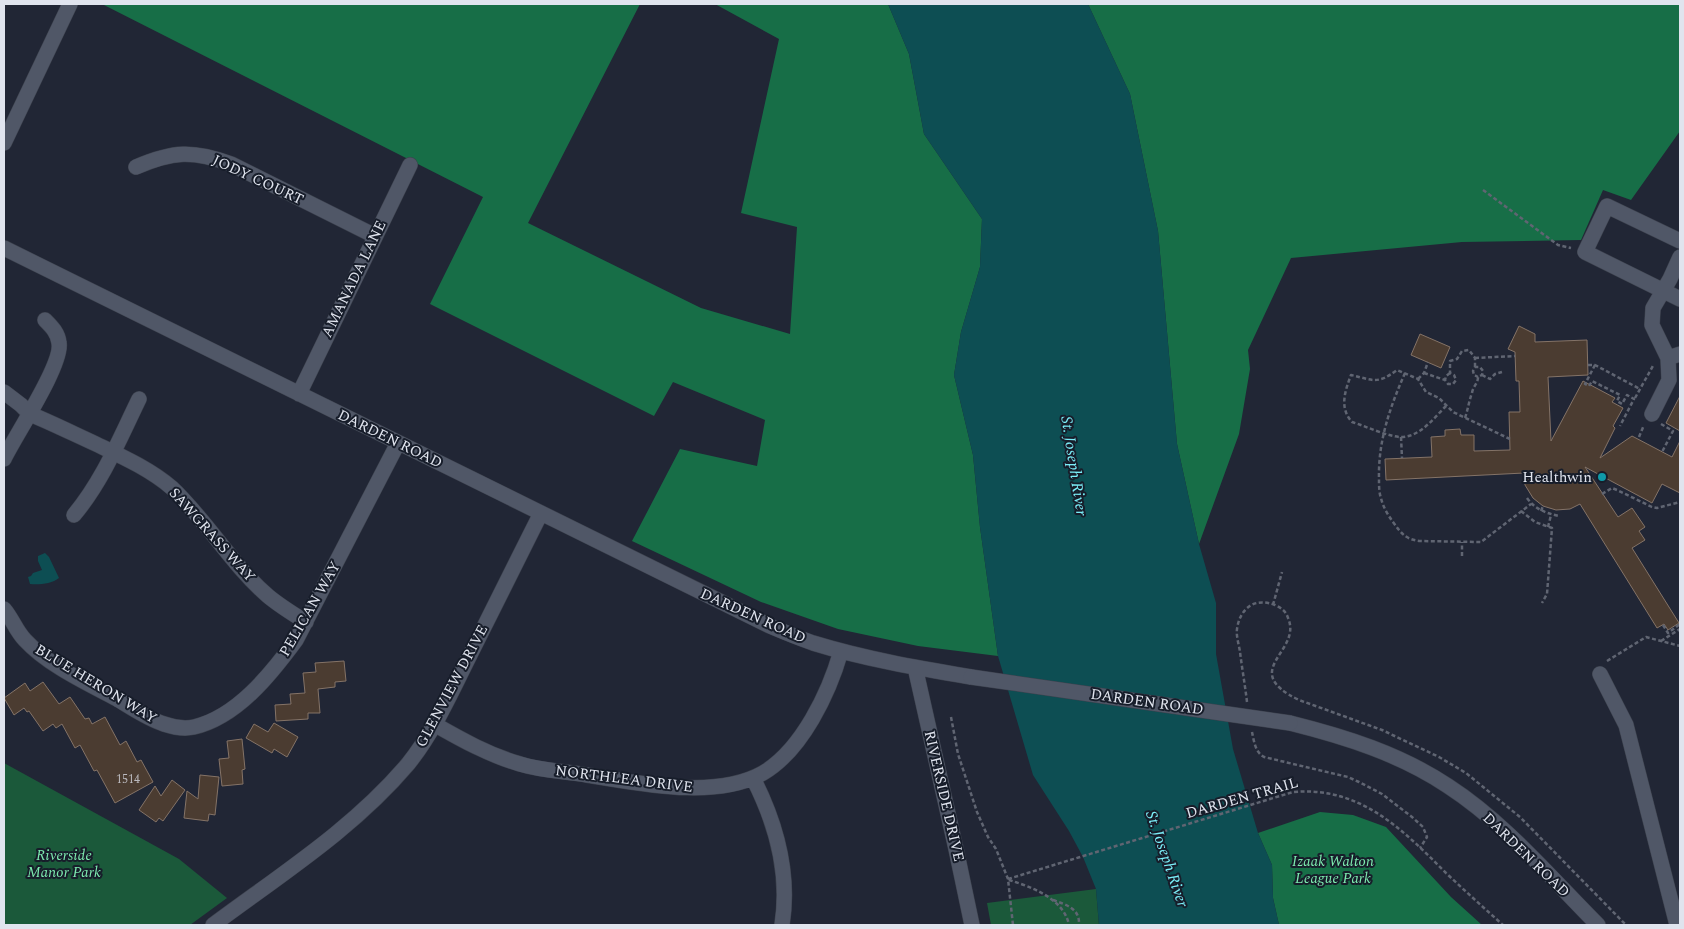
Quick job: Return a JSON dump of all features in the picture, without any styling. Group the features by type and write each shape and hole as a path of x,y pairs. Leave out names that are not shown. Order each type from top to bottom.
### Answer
{"street":[{"path":"4,143 70,4"},
{"name":"JODY COURT","path":"136,167 155,159 175,154 209,156 231,164 375,236"},
{"name":"AMANADA LANE","path":"299,394 410,164"},
{"path":"1680,241 1607,206 1585,252 1680,299"},
{"name":"DARDEN ROAD","path":"4,248 770,626 812,642 841,651 971,677 1290,723 1344,737 1384,752 1423,770 1449,786 1478,809 1516,842 1598,925"},
{"path":"1654,418 1669,380 1674,356 1652,325 1653,308 1680,257"},
{"path":"4,459 15,436 30,414 59,354 60,344 57,335 54,328 45,320"},
{"name":"SAWGRASS WAY","path":"4,392 30,414 113,453 149,472 170,486 193,509 252,580 268,596 306,622"},
{"path":"74,515 102,476 139,399"},
{"name":"PELICAN WAY","path":"176,727 192,728 211,721 238,705 280,663 306,622 398,443"},
{"name":"GLENVIEW DRIVE","path":"213,925 365,810 409,762 434,724 541,514"},
{"name":"BLUE HERON WAY","path":"4,609 23,639 54,662 145,715 163,724 176,727"},
{"name":"NORTHLEA DRIVE","path":"434,724 490,754 521,765 553,772 584,774 688,788 707,788 733,784 765,772 792,748 804,731 830,682 841,651"},
{"name":"RIVERSIDE DRIVE","path":"915,667 972,925"},
{"path":"1602,668 1626,725 1677,925"},
{"path":"753,778 773,823 779,846 784,884 782,925"}],"path":[{"path":"1484,190 1558,245 1585,252"},
{"path":"1445,380 1446,376 1450,373 1450,361 1458,359 1462,351 1468,350 1475,358 1474,375 1490,379 1495,374 1502,372"},
{"path":"1475,358 1515,356"},
{"path":"1620,426 1655,361 1674,356"},
{"path":"1418,379 1424,373 1428,362"},
{"path":"1588,365 1595,365 1640,389"},
{"path":"1595,365 1585,384 1589,386 1592,381 1620,395 1617,401 1622,404 1627,395 1634,398"},
{"path":"1465,418 1472,391 1483,371 1480,367 1475,367"},
{"path":"1446,406 1425,427 1413,434 1401,437 1352,422 1347,417 1344,402 1345,391 1351,375 1376,381 1385,379 1397,370 1418,379 1426,392 1439,398 1446,406 1465,418 1510,439"},
{"path":"1405,373 1392,402 1383,432 1378,462 1380,498 1402,536 1410,540 1419,541 1481,542 1531,504"},
{"path":"1424,373 1445,380 1448,384 1453,384 1456,380 1454,375 1450,373"},
{"path":"1654,418 1673,431 1662,452"},
{"path":"1401,437 1402,458"},
{"path":"1602,494 1612,488 1652,508 1680,502"},
{"path":"1527,498 1540,511 1559,516"},
{"path":"1540,511 1543,506"},
{"path":"1521,511 1535,522 1552,528 1547,594 1542,603"},
{"path":"1548,527 1551,515"},
{"path":"1462,542 1462,556"},
{"path":"1273,604 1282,572"},
{"path":"1663,625 1668,633 1680,624"},
{"path":"1661,641 1680,629"},
{"path":"1602,668 1646,637 1680,646"},
{"path":"952,717 958,754 977,812 988,838 996,849 1008,880 1013,925"},
{"name":"DARDEN TRAIL","path":"1008,880 1293,792 1322,792 1342,796 1372,809 1404,833 1502,925"},
{"path":"1008,880 1036,890 1051,900 1062,911 1069,925"},
{"path":"1051,900 1075,909 1078,915 1078,925"}],"green space":[{"path":"102,4 640,4 528,223 701,308 790,334 797,227 741,213 779,39 715,4 888,4 909,54 924,134 982,219 980,267 961,332 954,375 973,455 980,527 998,656 918,646 838,629 761,602 632,541 680,449 757,466 765,420 673,382 654,416 430,304 483,197"},
{"path":"1088,4 1680,4 1680,131 1631,200 1603,190 1581,240 1462,242 1291,258 1248,350 1250,369 1239,434 1199,544 1177,444 1158,231 1130,94"},
{"name":"Riverside Manor Park","path":"4,763 179,859 227,898 190,925 4,925"},
{"name":"Izaak Walton League Park","path":"1320,812 1353,815 1386,827 1451,897 1482,925 1279,925 1273,898 1272,865 1258,833"},
{"path":"1096,889 1099,925 991,925 987,903"}],"water":[{"name":"St. Joseph River","path":"888,4 1088,4 1130,94 1158,231 1177,444 1199,544 1216,603 1216,654 1233,749 1258,833 1272,865 1273,898 1279,925 1099,925 1096,889 1083,857 1069,831 1033,775 998,656 980,527 973,455 954,375 961,332 980,267 982,219 924,134 909,54"},
{"path":"45,553 49,557 59,578 45,584 30,584 28,577 42,570 38,556"}],"building":[{"name":"Healthwin","path":"1519,326 1535,334 1535,342 1587,340 1588,375 1548,377 1551,441 1583,381 1615,398 1612,402 1623,408 1613,426 1615,428 1600,458 1632,436 1672,457 1680,441 1680,493 1662,484 1652,503 1585,467 1618,517 1632,508 1645,527 1639,531 1645,540 1632,548 1679,623 1668,630 1664,624 1657,628 1580,504 1570,509 1556,510 1543,506 1533,498 1525,485 1524,473 1386,480 1385,459 1432,457 1431,437 1445,436 1445,430 1460,429 1461,435 1474,435 1474,451 1510,450 1509,412 1520,412 1519,381 1516,381 1515,352 1508,349"},
{"path":"1420,334 1450,347 1441,368 1411,355"},
{"path":"1680,396 1680,431 1666,423"},
{"path":"344,661 346,681 335,682 335,687 318,689 320,713 308,713 308,719 276,721 275,705 291,704 290,694 305,693 303,673 316,672 315,663"},
{"path":"43,682 59,704 70,697 85,719 89,718 92,724 105,717 120,745 126,741 137,762 141,760 153,782 115,803 97,770 94,771 80,745 75,748 62,724 56,728 53,724 43,731 29,711 27,712 24,708 14,715 4,698 25,683 30,691"},
{"path":"274,723 298,737 287,757 274,749 272,753 246,738 254,724 268,732"},
{"path":"242,739 245,769 242,770 243,784 222,786 219,759 229,758 227,741"},
{"path":"200,775 219,777 215,815 209,814 208,821 184,818 187,791 198,799"},
{"path":"172,780 185,790 163,821 159,818 156,822 139,810 155,786 161,796"}],"place":[{"name":"Healthwin","path":"1602,477"}]}
